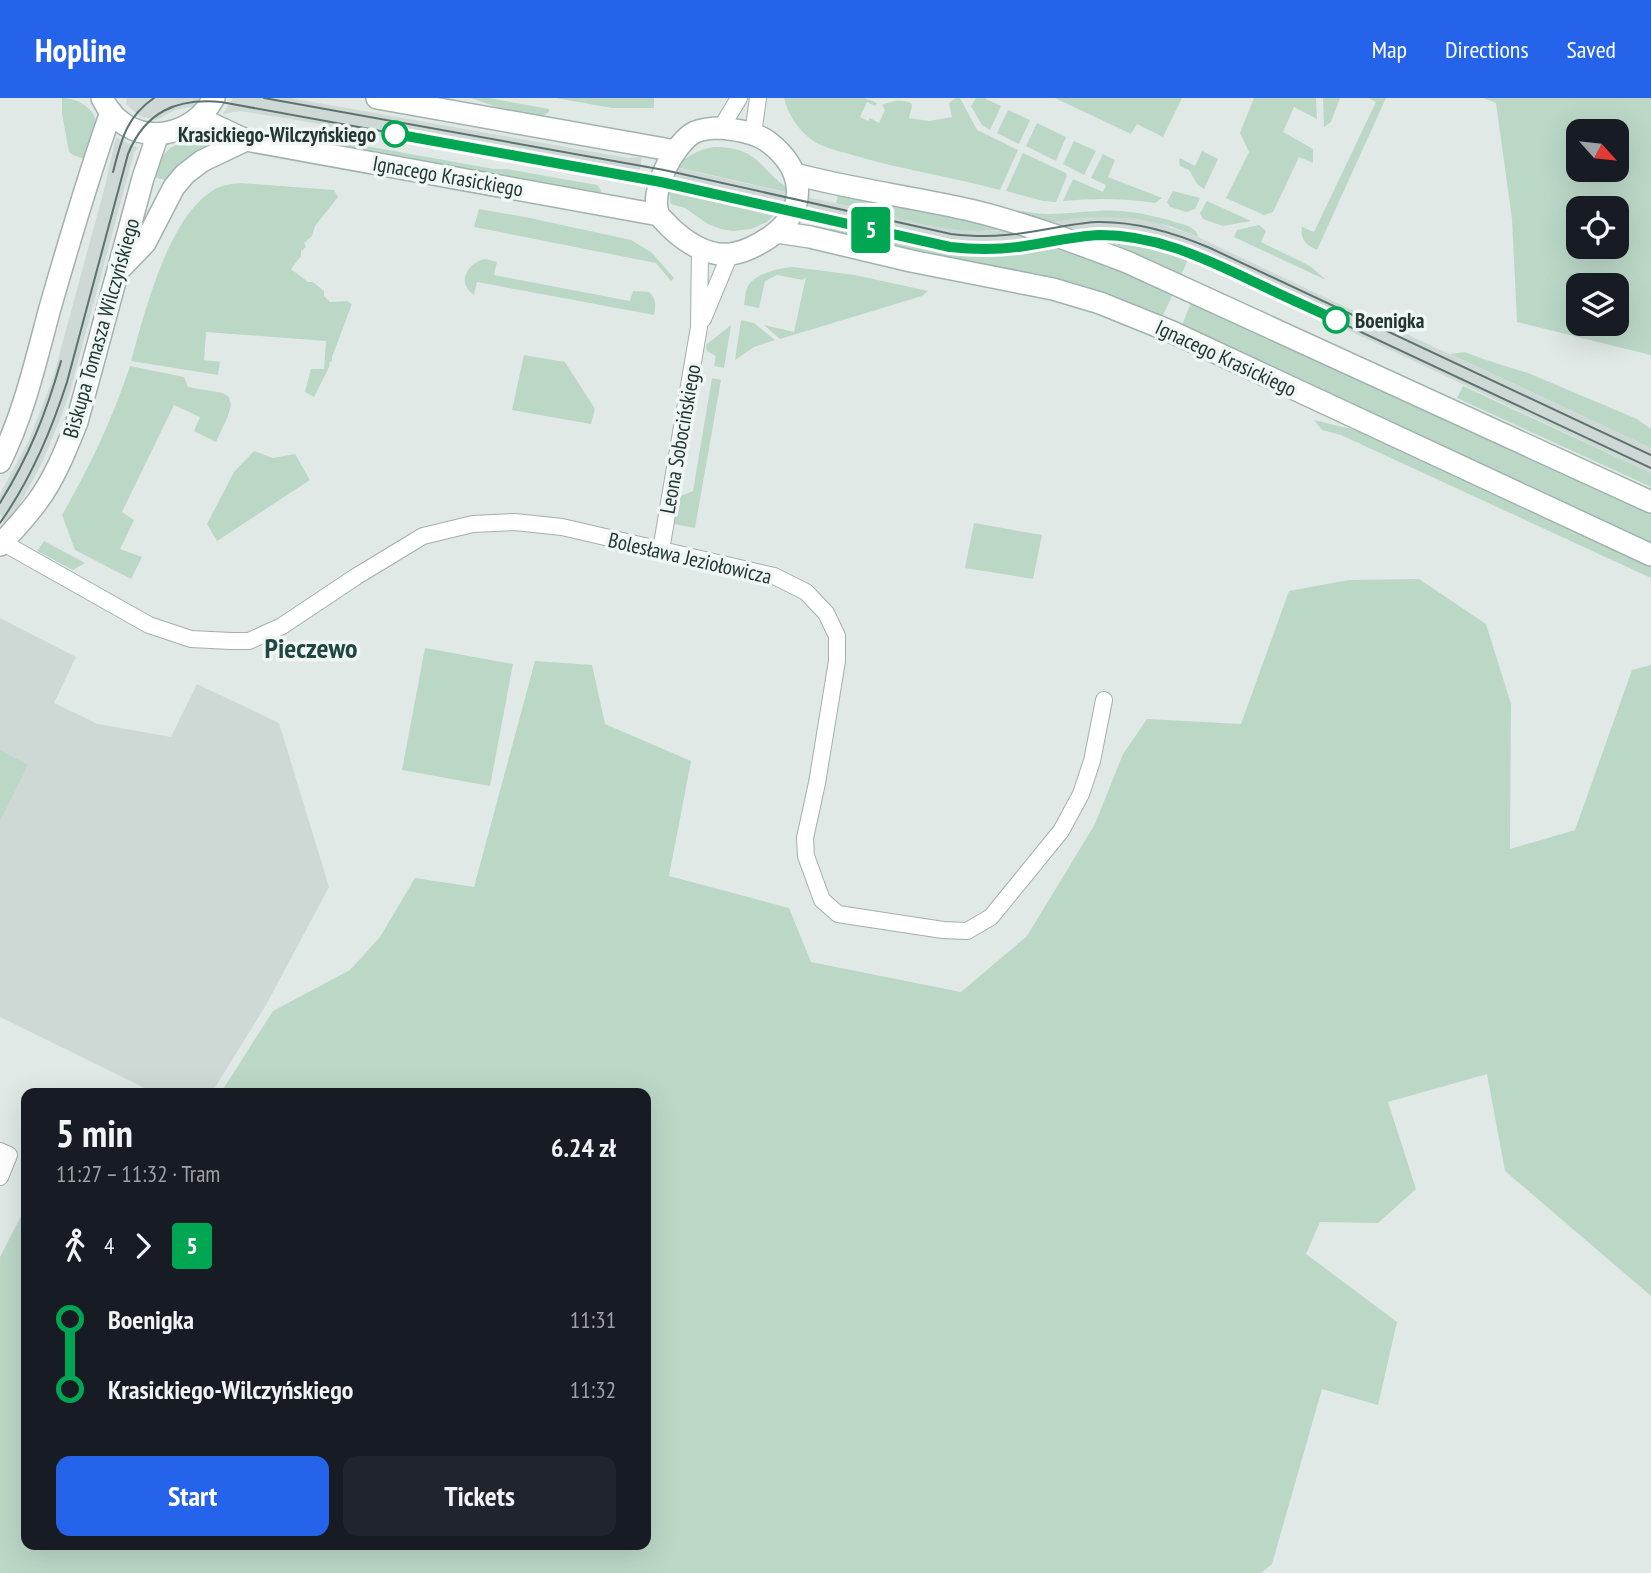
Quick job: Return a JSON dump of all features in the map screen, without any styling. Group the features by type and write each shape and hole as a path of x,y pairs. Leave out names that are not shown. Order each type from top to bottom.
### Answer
{"main road":[{"path":"0,462 28,390 107,105 130,127 158,134 186,127 199,118 214,98"},
{"path":"377,98 676,151"},
{"name":"Ignacego Krasickiego","path":"199,118 246,140 659,215"},
{"path":"721,128 753,134 766,141 784,157 795,174 798,189 797,200 778,232 751,248 730,254 700,249 673,231 659,215 657,200 668,161 684,141 695,132 721,128"},
{"name":"Biskupa Tomasza Wilczyńskiego","path":"1,543 37,503 64,456 77,422 143,178 158,134"},
{"path":"120,269 145,243 168,197 185,174 202,161 246,140"},
{"path":"795,174 978,212 1115,257 1651,502"},
{"name":"Ignacego Krasickiego","path":"778,232 1053,289 1100,303 1172,332 1651,555"}],"street":[{"path":"721,128 738,98"},
{"path":"753,134 758,98"},
{"name":"Leona Sobocińskiego","path":"661,550 699,327 700,249"},
{"name":"Leona Sobocińskiego","path":"699,327 730,254"},
{"name":"Bolesława Jeziołowicza","path":"1,543 121,607 149,625 191,639 231,641 250,641 282,626 423,536 472,524 515,522 562,527 774,576 806,592 826,614 837,636 837,661 805,838 807,856 822,900 838,914 943,930 967,931 991,917 1061,831 1082,794 1092,761 1104,700"},
{"path":"0,1151 9,1155 0,1177"}],"shaded area":[{"path":"127,98 202,98 195,106 175,110 157,120 137,114 126,104"},
{"path":"233,98 290,98 628,158 642,157 637,186 625,180 291,119 240,111 223,114"},
{"path":"116,137 138,148 134,152 69,395 43,461 6,528 0,514 0,494 29,440 53,378"},
{"path":"673,167 789,193 780,214 666,188"},
{"path":"807,197 949,228 998,231 999,228 1057,246 982,255 942,251 799,218"},
{"path":"1102,217 1160,224 1198,237 1651,448 1651,473 1229,274 1164,249 1100,241 1049,223"},
{"path":"0,618 76,657 54,703 98,724 171,737 197,684 279,723 329,887 266,1005 215,1088 145,1088 0,1017"}],"green space":[{"path":"62,98 80,102 94,115 95,131 87,160 69,152"},
{"path":"471,98 489,98 549,109 549,112 540,118 516,114"},
{"path":"556,98 654,98 654,108 612,108"},
{"path":"784,98 865,98 877,103 875,106 867,102 860,117 879,123 885,110 882,105 889,102 911,103 909,118 929,121 952,117 949,103 960,98 977,130 1018,150 1000,190 825,147 800,129"},
{"path":"976,98 986,98 1001,106 990,130 982,125 971,106"},
{"path":"1055,98 1182,98 1163,137 1137,124 1131,134"},
{"path":"1254,98 1316,98 1317,119 1294,107 1283,132 1313,149 1313,163 1299,157 1273,212 1264,215 1226,198 1249,152 1240,133"},
{"path":"1323,98 1340,98 1331,122 1324,127"},
{"path":"1368,98 1386,98 1317,250 1305,242 1302,227 1314,232 1376,102"},
{"path":"1483,98 1651,98 1651,355 1574,336 1629,336 1629,273 1566,273 1566,334 1517,322 1512,219 1496,103"},
{"path":"1008,110 1030,120 1019,144 997,133"},
{"path":"1037,123 1066,137 1056,161 1026,146"},
{"path":"271,129 597,185 601,190 600,194 288,137 270,133"},
{"path":"197,140 216,143 170,181 153,177 168,150"},
{"path":"1074,141 1096,151 1084,175 1063,164"},
{"path":"713,147 733,149 751,155 787,187 786,192 676,167 693,154"},
{"path":"1202,151 1218,159 1204,189 1197,184 1189,170 1180,166 1179,160 1180,158 1195,166"},
{"path":"1023,153 1066,173 1056,202 1006,191"},
{"path":"1103,154 1115,160 1108,177 1162,198 1155,203 1109,199 1063,201 1073,179 1103,192 1106,185 1091,178"},
{"path":"241,183 334,190 338,197 315,226 312,236 304,243 306,247 301,251 301,256 291,269 324,291 324,296 330,302 347,301 352,304 332,362 329,363 314,397 305,392 311,369 324,369 326,341 206,332 204,360 220,362 218,375 131,361 151,292 171,242 184,220 198,202 215,189"},
{"path":"668,189 776,213 767,222 751,229 721,229 708,224 685,208 671,204"},
{"path":"1173,191 1200,198 1195,209 1186,212 1170,207 1167,202"},
{"path":"838,194 955,216 999,230 960,230 917,223 836,203"},
{"path":"1207,201 1251,221 1223,226 1203,219 1200,213"},
{"path":"479,209 631,240 651,252 674,278 671,281 656,263 474,227"},
{"path":"1022,211 1050,214 1108,211 1138,213 1188,226 1196,231 1198,237 1170,226 1136,219 1080,218 1049,223 1021,214"},
{"path":"1259,225 1266,231 1261,242 1310,266 1326,280 1234,237 1237,230"},
{"path":"831,226 932,250 968,255 1005,254 1057,246 1173,294 1162,317 1097,292 829,232"},
{"path":"1100,241 1145,246 1189,258 1181,275"},
{"path":"485,259 497,262 494,275 630,301 633,291 649,292 655,302 654,315 477,282 474,295 466,285 466,274 473,265"},
{"path":"793,267 855,275 928,291 922,296 780,339 764,325 794,332 806,277 803,280 777,275 765,281 759,308 744,305 746,292 750,283 760,275"},
{"path":"1191,303 1331,368 1413,402 1651,514 1651,542 1182,325"},
{"path":"741,320 754,323 775,340 754,347 735,360"},
{"path":"731,325 724,368 714,366 716,356 707,351 706,345"},
{"path":"1465,352 1528,373 1637,419 1651,429 1651,448 1450,354"},
{"path":"524,355 565,362 595,409 591,424 512,410"},
{"path":"130,366 184,377 188,387 223,393 229,397 231,405 216,442 194,431 200,417 174,405 122,512 134,520 120,549 142,557 131,579 75,550 62,515 100,442"},
{"path":"712,378 721,380 695,528 674,524 678,497 693,491"},
{"path":"1463,386 1651,473 1651,487 1457,398"},
{"path":"1314,420 1359,431 1651,567 1651,578 1341,435 1322,430"},
{"path":"254,451 273,458 295,454 310,480 217,541 207,524 234,472"},
{"path":"974,523 1042,535 1033,579 965,568"},
{"path":"44,541 85,563 73,570 37,551"},
{"path":"1419,579 1486,624 1511,704 1510,849 1575,830 1632,670 1651,665 1651,1296 1505,1171 1487,1074 1388,1102 1416,1189 1378,1223 1320,1222 1306,1254 1397,1322 1378,1405 1322,1389 1272,1564 1261,1573 0,1573 0,1257 21,1216 21,1550 651,1550 651,1088 224,1088 273,1011 350,970 380,937 415,878 474,887 535,661 592,665 605,724 691,761 669,876 789,908 811,962 961,992 1027,936 1095,824 1123,754 1147,719 1241,724 1289,591 1349,580"},
{"path":"425,648 513,664 490,786 402,770"},
{"path":"0,750 28,765 0,821"}],"tram line":[{"path":"113,172 126,130 137,113 154,98"},
{"path":"264,98 664,170 951,234 998,236 1096,222 1125,223 1154,229 1210,248 1651,455"},
{"path":"0,523 31,472 61,401 128,154 143,128 153,118 176,106 205,101 661,182 950,247 1004,249 1095,236 1151,241 1205,259 1651,468"},
{"name":"5","path":"395,134 661,182 950,247 990,250 1098,235 1147,240 1195,254 1336,320"},
{"path":"0,503 36,434 61,361"}],"place":[{"name":"Krasickiego-Wilczyńskiego","path":"395,134"},
{"name":"Boenigka","path":"1336,320"}],"district":[{"name":"Pieczewo","path":"311,647"}]}
